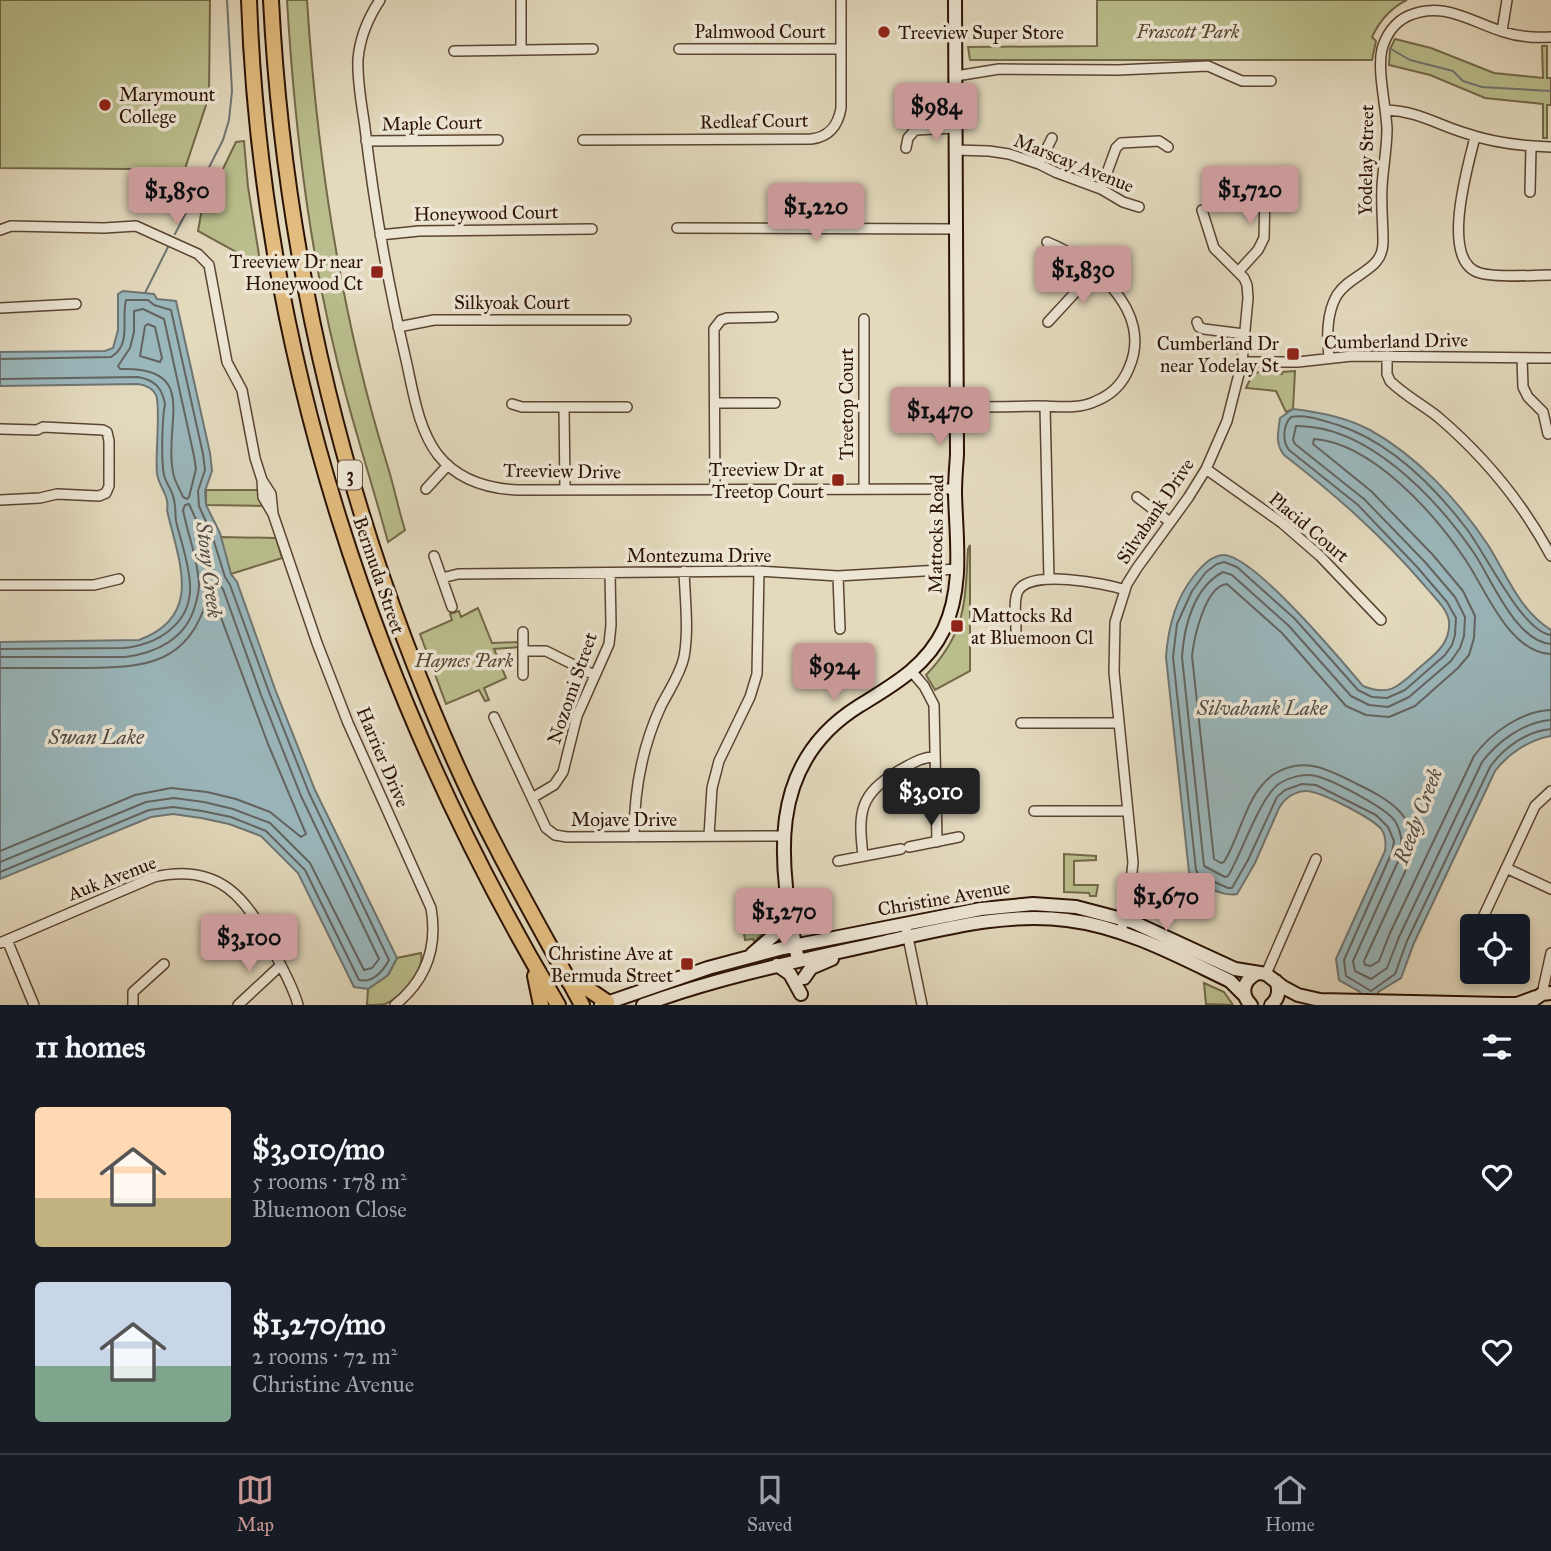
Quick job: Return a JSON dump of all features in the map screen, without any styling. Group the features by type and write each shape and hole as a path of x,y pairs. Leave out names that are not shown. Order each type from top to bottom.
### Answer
{"main road":[{"name":"Bermuda Street","path":"249,0 254,81 272,233 294,346 328,483 363,592 413,724 474,855 558,1005"},
{"name":"Bermuda Street","path":"271,0 283,142 303,275 333,410 362,513 408,649 452,754 507,869 582,1005"},
{"name":"Mattocks Road","path":"789,916 785,836 789,797 797,772 811,749 840,719 892,687 929,653 943,630 953,605 957,569 955,0"},
{"name":"Christine Avenue","path":"604,1004 661,983 795,945 907,930 982,915 1018,904 1087,909 1230,981 1249,1002"},
{"path":"789,916 798,960"},
{"path":"749,957 780,930 789,916"},
{"name":"Christine Avenue","path":"1123,926 1151,929 1236,969 1266,976 1298,995 1320,1000 1517,1004 1540,997"},
{"name":"Christine Avenue","path":"643,1005 706,984 777,965 862,947 907,930"},
{"path":"804,978 811,968 862,947"},
{"path":"777,965 790,974 801,994"},
{"path":"535,966 541,1005"},
{"path":"1249,1002 1247,981 1266,976 1279,992 1277,1004"},
{"path":"569,982 579,983 604,1004"}],"street":[{"name":"Treeview Drive","path":"380,0 364,31 358,59 366,141 380,235 398,327 424,428 431,444 448,465 473,480 499,489 955,489"},
{"path":"521,0 521,49"},
{"name":"Redleaf Court","path":"583,140 817,139 830,132 840,116 841,0"},
{"path":"1502,32 1507,0"},
{"name":"Yodelay Street","path":"1329,358 1328,326 1336,298 1345,286 1375,265 1382,252 1387,110 1381,53 1389,33 1403,18 1424,10 1441,9 1454,11 1502,32 1520,36 1551,37"},
{"path":"454,51 593,49"},
{"name":"Palmwood Court","path":"680,49 841,49"},
{"path":"956,76 999,69 1118,70 1208,66 1242,81 1271,81"},
{"path":"1387,110 1409,111 1497,143 1551,147"},
{"path":"906,148 908,138 915,130 955,128"},
{"path":"1475,137 1461,205 1460,249 1464,261 1472,270 1485,274 1551,275"},
{"path":"1039,164 1052,138"},
{"name":"Maple Court","path":"366,141 498,140"},
{"path":"1101,189 1116,148 1121,143 1159,141 1168,147"},
{"path":"1530,192 1531,147"},
{"name":"Marscay Avenue","path":"956,150 996,151 1039,164 1101,189 1123,202 1139,206"},
{"path":"1238,272 1258,250 1264,237 1265,191 1258,177"},
{"name":"Silvabank Drive","path":"1123,926 1133,867 1119,723 1113,640 1115,622 1125,590 1137,568 1206,469 1232,407 1242,362 1248,291 1245,281 1211,242 1202,210"},
{"name":"Harrier Drive","path":"0,230 11,226 104,228 130,225 188,248 206,262 212,274 227,362 242,390 262,480 263,497 273,514 317,643 348,723 431,908 434,932 430,956 417,983 395,1005"},
{"path":"677,228 956,229"},
{"name":"Honeywood Court","path":"380,235 419,230 592,229"},
{"path":"956,407 1074,407 1097,401 1120,384 1133,358 1135,333 1130,318 1115,292 1095,271 1065,250 1047,242"},
{"path":"1048,322 1095,271"},
{"path":"0,308 76,304"},
{"path":"715,490 715,326 727,318 773,317"},
{"name":"Treetop Court","path":"864,319 864,488"},
{"name":"Silkyoak Court","path":"398,327 434,320 626,320"},
{"path":"1197,322 1199,327 1204,329 1244,334"},
{"path":"1387,356 1387,374 1390,381 1435,415 1491,468 1521,506 1551,556"},
{"name":"Cumberland Drive","path":"1242,362 1290,363 1329,358 1387,356 1551,358"},
{"path":"1522,358 1523,387 1528,397 1543,412 1548,434"},
{"path":"715,403 775,403"},
{"path":"512,404 522,407 627,407"},
{"path":"1045,406 1049,579"},
{"path":"564,407 565,490"},
{"path":"0,429 37,430 43,427 62,427 103,430 107,432 109,441 108,491 99,496 57,494 40,498 0,500"},
{"path":"426,489 448,465"},
{"name":"Placid Court","path":"1206,469 1282,523 1320,556 1381,621"},
{"path":"1137,497 1170,522"},
{"path":"434,556 452,607"},
{"name":"Montezuma Drive","path":"442,578 458,574 684,571 759,571 838,576 957,569"},
{"path":"634,837 635,797 645,749 661,706 678,675 684,655 684,571"},
{"path":"709,836 712,788 719,761 750,696 757,674 759,571"},
{"name":"Nozomi Street","path":"532,798 554,785 563,772 575,724 605,653 610,635 610,572"},
{"path":"838,576 840,629"},
{"path":"0,585 94,585 119,579"},
{"path":"1016,630 1018,592 1030,581 1049,579 1100,584 1125,590"},
{"path":"523,632 523,675"},
{"path":"523,651 546,651 594,675"},
{"path":"912,671 934,705 937,842"},
{"name":"Mojave Drive","path":"494,716 546,828 555,835 785,836"},
{"path":"1021,723 1119,723"},
{"path":"863,856 861,812 871,791 880,782 918,760 934,757"},
{"path":"1485,914 1535,806 1551,792"},
{"path":"1034,811 1128,811"},
{"path":"838,861 959,838"},
{"path":"1266,976 1316,859"},
{"path":"1506,868 1551,890"},
{"name":"Auk Avenue","path":"4,941 154,877 187,874 211,880 239,896 260,923 298,1005"},
{"path":"907,930 922,1005"},
{"path":"4,941 34,1005"},
{"path":"1540,997 1549,977 1551,953"},
{"path":"132,1005 133,992 163,964"},
{"path":"238,1005 281,965"}],"green space":[{"name":"Marymount College","path":"0,0 210,0 209,96 172,208 138,206 131,169 0,168"},
{"path":"287,0 307,0 317,118 333,234 356,350 405,530 388,542 334,350 314,251 300,151"},
{"name":"Frascott Park","path":"1097,0 1407,0 1391,11 1375,31 1372,37 1376,41 1372,60 970,60 968,47 1097,46"},
{"path":"1395,39 1431,48 1494,73 1543,78 1542,46 1547,46 1547,78 1551,78 1551,105 1547,105 1547,138 1543,138 1543,104 1485,98 1430,75 1389,65 1390,49"},
{"path":"244,141 248,187 260,261 256,263 198,231 201,214 236,142"},
{"path":"1270,371 1282,374 1295,371 1293,409 1286,412 1276,391 1246,388 1253,373"},
{"path":"206,490 259,490 264,506 206,505"},
{"path":"220,537 276,538 282,558 231,574"},
{"path":"970,545 970,671 935,690 926,675 949,645 961,617"},
{"name":"Haynes Park","path":"478,608 492,643 518,642 519,647 494,649 506,678 484,688 489,700 485,701 479,690 446,704 420,634 452,620 450,614 459,611 461,617"},
{"path":"1064,854 1096,856 1096,860 1074,861 1074,885 1098,885 1096,896 1090,896 1089,893 1064,892"},
{"path":"778,918 754,942 753,939 745,940 743,926"},
{"path":"421,953 416,975 404,990 385,1004 367,1005 368,989 388,975 397,958"},
{"path":"1204,983 1224,992 1233,1005 1206,1004"}],"water":[{"name":"Swan Lake","path":"123,291 154,294 157,299 176,301 210,453 212,471 205,491 206,505 220,533 231,574 237,582 315,790 397,958 388,975 368,989 354,987 298,873 261,836 229,824 173,814 151,817 0,879 0,642 139,640 160,630 173,617 180,602 182,585 177,548 167,500 157,473 158,410 154,392 138,384 0,386 0,352 105,351 113,348 118,330 118,294"},
{"name":"Silvabank Lake","path":"1293,409 1332,416 1361,425 1420,466 1464,512 1488,545 1522,602 1551,630 1551,736 1520,748 1495,771 1414,943 1401,978 1378,992 1378,1005 1362,1005 1360,992 1339,980 1336,959 1385,851 1382,830 1369,819 1322,795 1305,791 1297,793 1287,798 1279,808 1255,863 1237,894 1224,894 1210,889 1189,872 1166,657 1177,605 1202,566 1223,555 1237,559 1254,571 1296,610 1363,686 1372,689 1387,690 1406,680 1440,648 1449,629 1448,616 1443,607 1392,550 1281,451 1278,442 1280,418"}],"waterway":[{"name":"Stony Creek","path":"175,234 223,140 229,120 232,91 227,0"},
{"path":"1391,49 1410,60 1453,71 1463,81 1482,87 1551,91"},
{"name":"Stony Creek","path":"145,293 168,247"}],"place":[{"name":"Treeview Super Store","path":"884,32"},
{"name":"Marymount College","path":"105,105"},
{"name":"Treeview Dr near Honeywood Ct","path":"377,272"},
{"name":"Cumberland Dr near Yodelay St","path":"1293,354"},
{"name":"Treeview Dr at Treetop Court","path":"838,480"},
{"name":"Mattocks Rd at Bluemoon Cl","path":"957,626"},
{"name":"Christine Ave at Bermuda Street","path":"687,964"}],"water label":[{"name":"Reedy Creek","path":"1418,816"}]}
